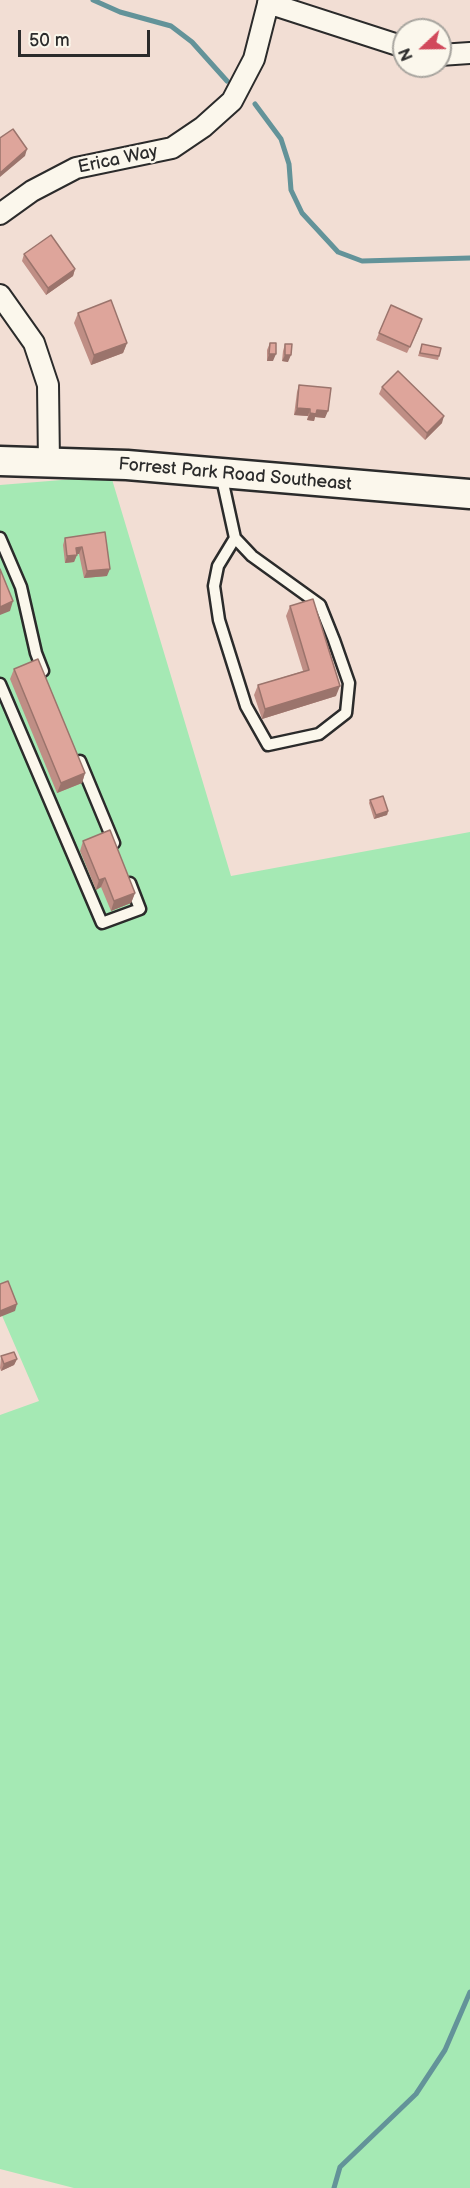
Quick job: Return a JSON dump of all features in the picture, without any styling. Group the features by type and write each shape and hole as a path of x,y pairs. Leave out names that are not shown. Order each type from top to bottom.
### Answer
{"street":[{"path":"269,1 392,43"},
{"name":"Erica Way","path":"0,214 32,191 76,168 172,148 203,127 232,102 254,59 269,1"},
{"path":"452,54 470,53"},
{"path":"0,295 34,343 48,385 50,463"},
{"name":"Forrest Park Road Southeast","path":"0,461 221,473 470,494"}],"lane":[{"path":"221,473 235,538 252,556 320,605 349,683 346,713 319,734 268,745 246,706 219,620 214,586 218,566 235,538"},
{"path":"0,538 21,587 36,653 49,685"},
{"path":"0,684 102,923 140,909 127,877"},
{"path":"75,749 119,856"}],"green space":[{"path":"111,476 231,876 470,832 470,2188 74,2188 0,2169 0,1415 39,1401 0,1311 0,485"}],"building":[{"path":"13,129 27,149 0,173 0,138"},
{"path":"51,235 75,269 48,288 24,254"},
{"path":"111,300 127,343 94,355 78,313"},
{"path":"391,305 422,319 410,347 379,333"},
{"path":"270,343 276,343 276,354 269,354"},
{"path":"285,344 292,344 291,355 285,355"},
{"path":"422,344 441,348 439,356 420,353"},
{"path":"398,371 444,416 427,433 382,387"},
{"path":"299,385 331,388 328,411 317,410 316,414 310,413 310,409 297,408"},
{"path":"105,532 110,569 87,571 82,547 76,548 77,555 67,556 65,538"},
{"path":"0,569 13,601 0,607"},
{"path":"313,599 340,686 265,709 258,685 309,670 290,606"},
{"path":"38,659 85,773 61,783 14,669"},
{"path":"383,796 388,811 376,815 370,800"},
{"path":"110,830 135,893 114,901 105,878 99,880 83,841"},
{"path":"8,1281 17,1304 0,1311 0,1284"},
{"path":"14,1352 17,1359 4,1364 1,1356"}],"waterway":[{"path":"93,0 120,12 171,26 192,42 227,81"},
{"path":"255,104 281,139 289,164 291,190 302,213 338,252 362,261 470,258"},
{"path":"334,2188 340,2167 416,2094 445,2050 470,1992"}]}
